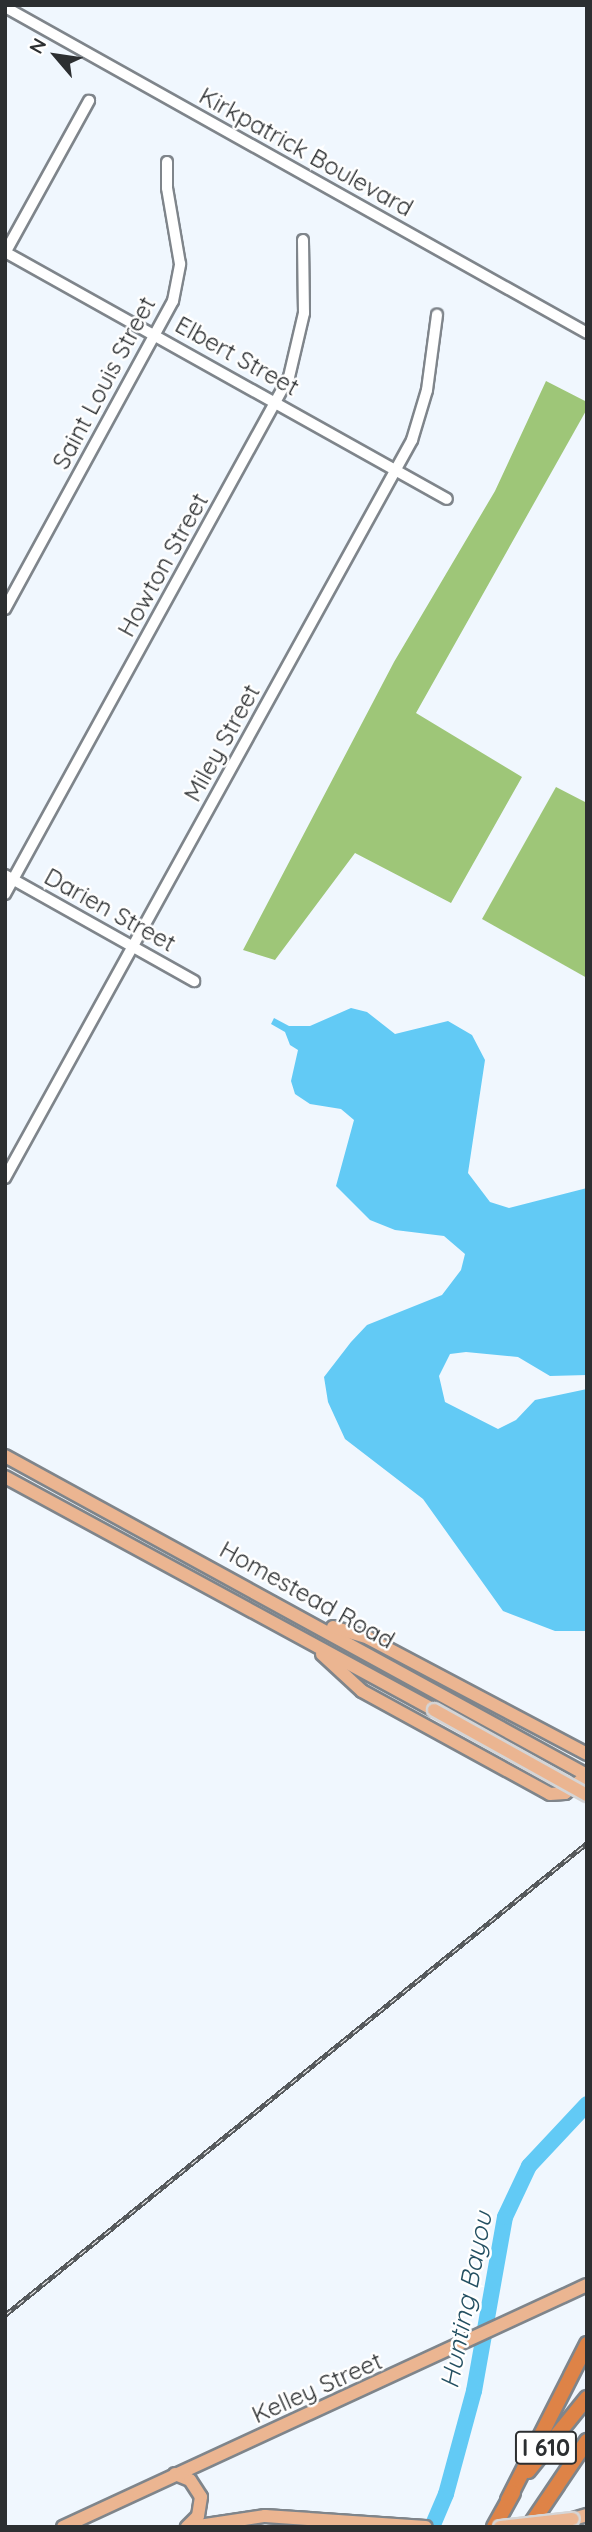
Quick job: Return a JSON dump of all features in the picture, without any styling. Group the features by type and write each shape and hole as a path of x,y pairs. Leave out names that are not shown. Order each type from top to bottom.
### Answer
{"highway":[{"path":"508,2500 587,2344"},
{"name":"I 610","path":"494,2527 508,2500 587,2398"},
{"name":"I 610","path":"529,2527 587,2441"}],"main road":[{"name":"Homestead Road","path":"5,1456 316,1623 587,1775"},
{"name":"Homestead Road","path":"5,1476 587,1795"},
{"path":"316,1623 368,1638 587,1754"},
{"path":"314,1646 352,1685 550,1794 565,1793 587,1775"},
{"name":"Kelley Street","path":"63,2527 504,2326 587,2285"},
{"path":"175,2474 190,2480 201,2497 198,2516 186,2527"},
{"path":"500,2527 587,2515"},
{"path":"192,2527 265,2516 426,2527"}],"street":[{"name":"Kirkpatrick Boulevard","path":"5,7 587,333"},
{"path":"5,253 89,101"},
{"name":"Saint Louis Street","path":"5,609 173,301 180,264 167,188 167,162"},
{"name":"Howton Street","path":"5,894 9,877 277,402 300,344 303,240"},
{"name":"Elbert Street","path":"5,253 447,499"},
{"name":"Miley Street","path":"5,1178 397,470 424,403 437,315"},
{"name":"Darien Street","path":"9,877 194,981"}],"green space":[{"path":"546,381 587,402 587,409 416,713 522,777 451,903 355,853 275,960 243,950 394,662 495,491"},
{"path":"556,787 587,803 587,978 482,919"}],"water":[{"path":"351,1008 367,1012 395,1034 448,1021 472,1035 485,1060 468,1173 490,1202 509,1208 587,1188 587,1375 550,1376 518,1357 466,1352 450,1354 439,1376 445,1402 498,1429 516,1420 535,1400 587,1389 587,1631 555,1631 503,1611 423,1499 345,1439 328,1402 324,1377 351,1342 367,1325 442,1295 461,1270 465,1254 444,1236 395,1230 370,1220 336,1186 354,1120 341,1109 310,1104 295,1094 291,1081 298,1050 290,1045 285,1032 271,1024 274,1018 289,1026 310,1026"}],"waterway":[{"name":"Hunting Bayou","path":"432,2527 446,2494 474,2391 505,2217 529,2166 587,2104"}],"railway":[{"path":"5,2315 587,1843"}]}
